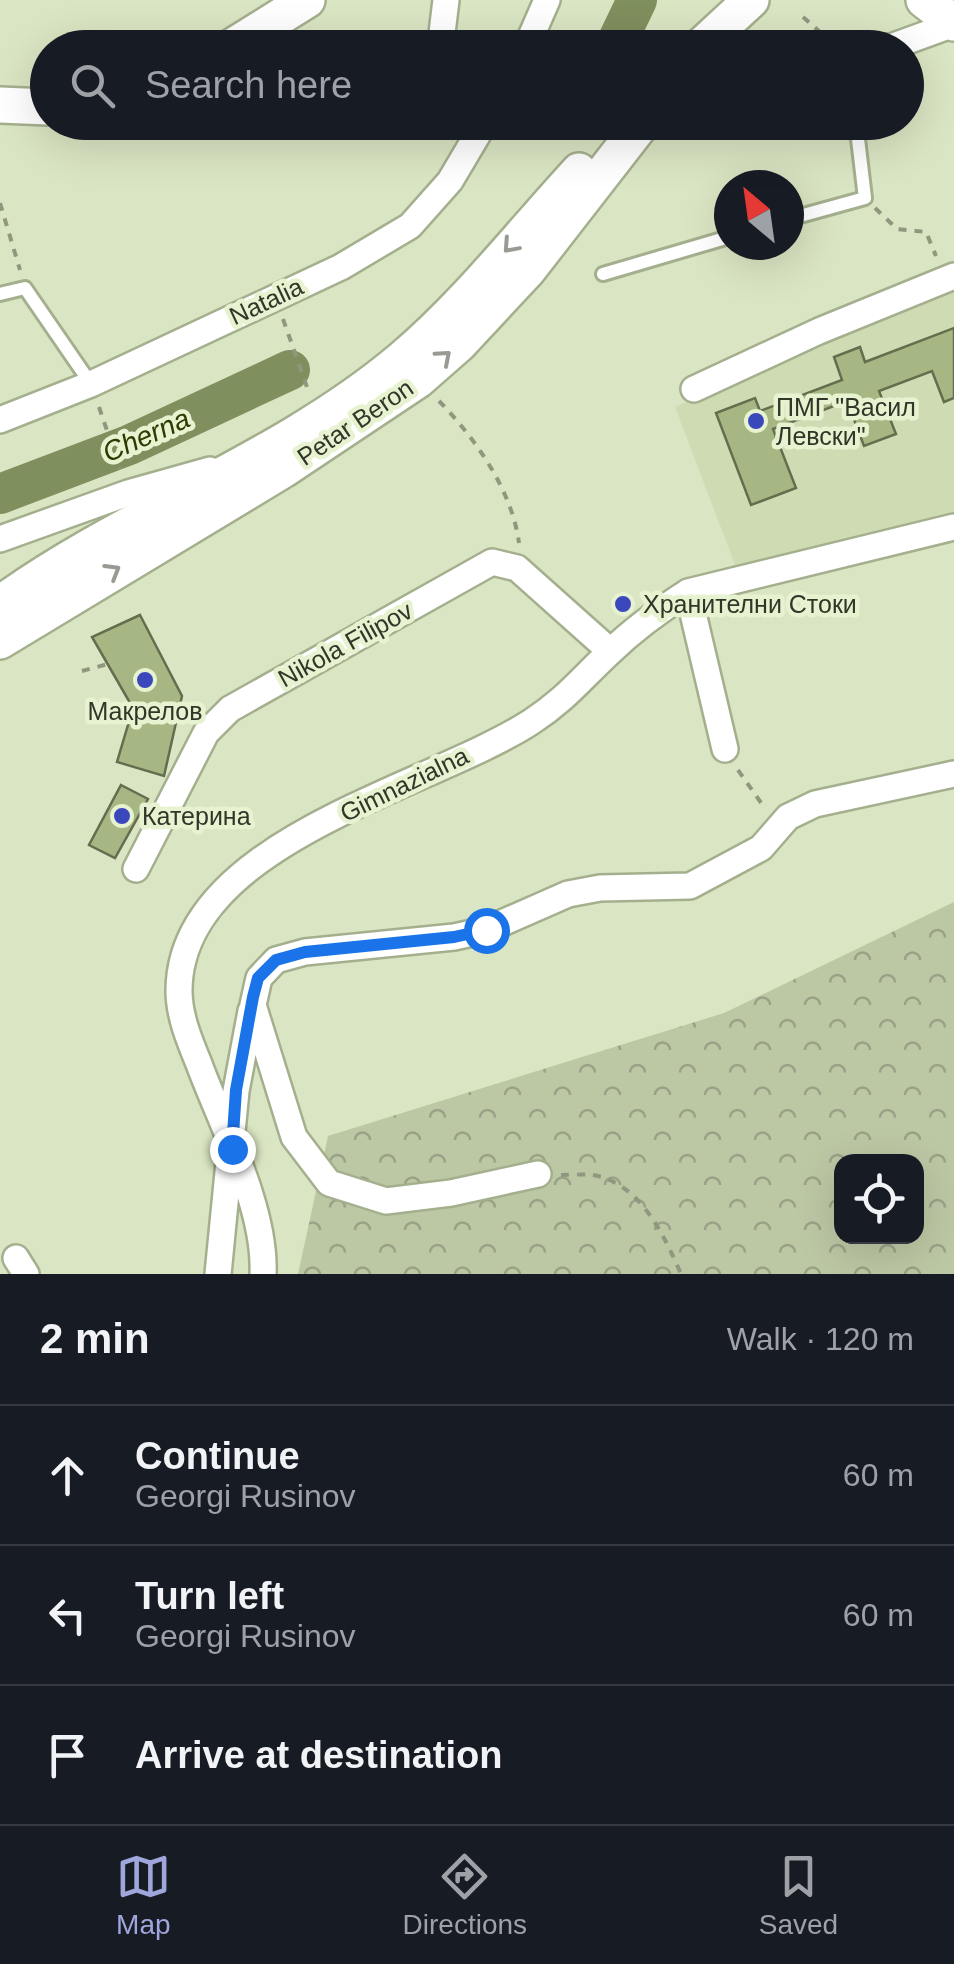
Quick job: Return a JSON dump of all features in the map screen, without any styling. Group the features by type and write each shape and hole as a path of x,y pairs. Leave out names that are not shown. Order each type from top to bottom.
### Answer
{"main road":[{"path":"259,30 307,0"},
{"path":"718,30 751,0"},
{"path":"924,0 954,23"},
{"path":"0,105 30,106"},
{"name":"Petar Beron","path":"0,641 49,590 318,418 402,359 606,140"},
{"name":"Petar Beron","path":"0,604 49,590 283,470 418,380 460,344 528,270 628,140"}],"street":[{"path":"442,30 446,0"},
{"path":"534,30 547,0"},
{"path":"924,34 954,23"},
{"name":"Natalia","path":"0,420 91,384 341,267 410,226 450,181 474,140"},
{"path":"694,389 950,277"},
{"path":"0,539 128,493 254,458"},
{"name":"Gimnazialna","path":"263,1274 255,1207 187,1034 179,994 183,957 219,894 254,863 327,821 525,726 565,700 652,614 688,592 954,528"},
{"name":"Nikola Filipov","path":"136,869 206,733 230,709 492,562 517,568"},
{"path":"517,568 610,652"},
{"path":"688,592 725,749"},
{"path":"218,1274 236,1090 258,978 276,960 305,952 454,937 486,930 568,894 600,888 690,886 761,848 788,817 815,804 954,774"},
{"path":"253,1005 294,1137 329,1183 386,1202 538,1174"}],"lane":[{"path":"804,216 865,198 858,140"},
{"path":"603,274 714,241"},
{"path":"0,294 26,288 91,384"}],"path":[{"path":"802,16 818,30"},
{"path":"865,198 897,229 926,232 950,277"},
{"path":"0,203 26,288"},
{"path":"275,295 318,418"},
{"path":"418,380 468,431 497,482 516,520 520,543 517,568"},
{"path":"106,428 121,470"},
{"path":"82,671 108,664"},
{"path":"725,749 762,807 774,808"},
{"path":"538,1174 596,1176 630,1192 668,1244 681,1274"}],"shaded area":[{"path":"954,287 954,515 737,570 675,407 816,341"}],"green space":[{"path":"954,902 954,1274 298,1274 328,1136 724,1013"}],"building":[{"name":"ПМГ \"Васил Левски\"","path":"954,328 954,398 944,402 932,371 879,391 896,434 864,446 847,401 773,429 796,488 751,505 716,413 755,398 760,411 842,380 834,357 860,347 865,362"},
{"name":"Макрелов","path":"140,615 182,696 164,776 117,762 133,708 92,637"},
{"name":"Катерина","path":"121,785 148,799 115,858 89,845"}],"waterway":[{"name":"Cherna","path":"623,30 637,0"},
{"name":"Cherna","path":"0,494 129,445 290,370"}],"place":[{"name":"ПМГ \"Васил Левски\"","path":"756,421"},
{"name":"Хранителни Стоки","path":"623,604"},
{"name":"Макрелов","path":"145,680"},
{"name":"Катерина","path":"122,816"}],"route":[{"path":"232,1149 236,1090 253,997 258,978 276,960 305,952 454,937 486,930"}]}
